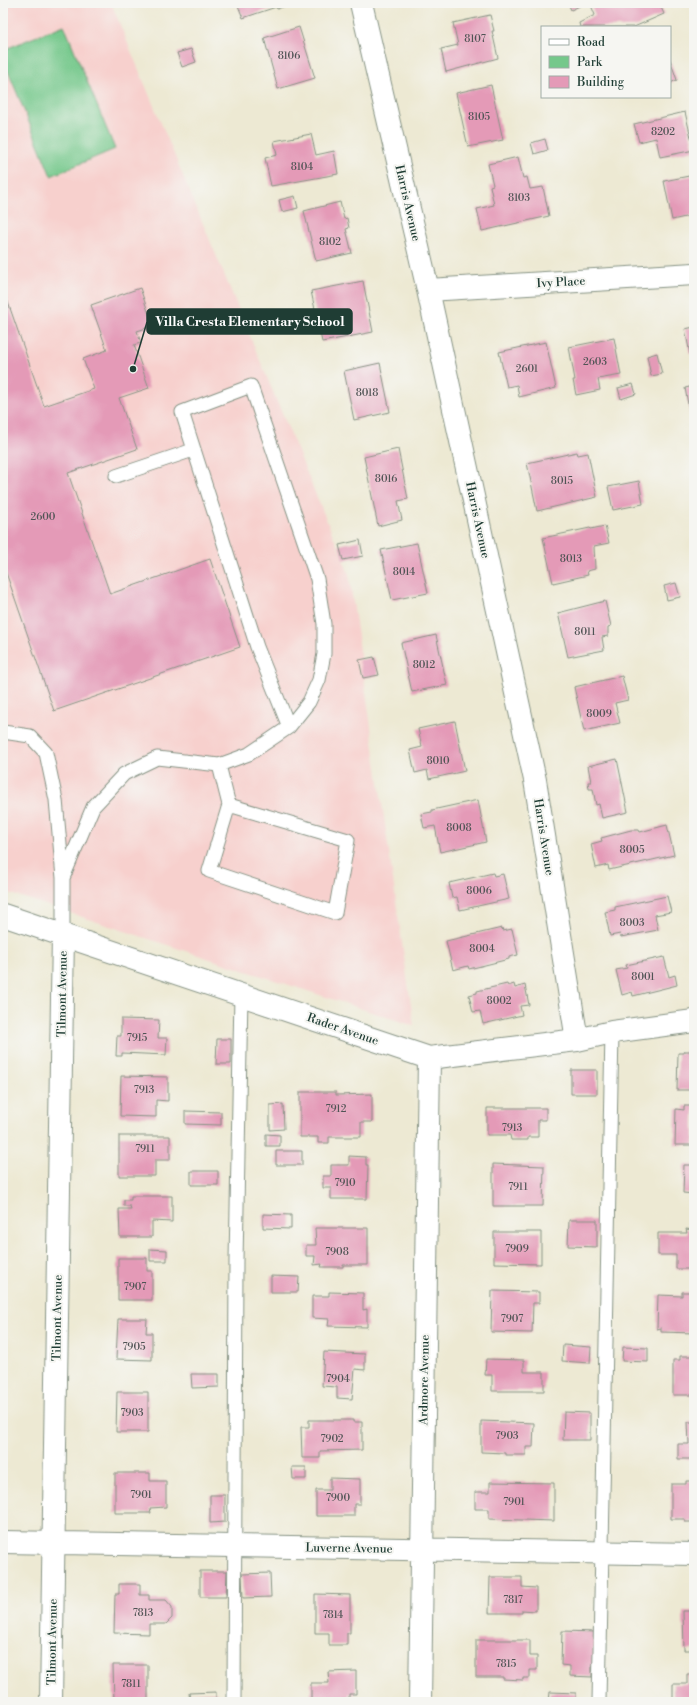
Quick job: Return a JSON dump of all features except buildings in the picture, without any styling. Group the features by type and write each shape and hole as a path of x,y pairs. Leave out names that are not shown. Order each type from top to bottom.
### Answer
{"street":[{"name":"Harris Avenue","path":"361,3 428,290 535,780 577,1040"},
{"name":"Ivy Place","path":"428,290 694,274"},
{"name":"Rader Avenue","path":"3,915 429,1058 577,1040 612,1032 694,1021"},
{"name":"Tilmont Avenue","path":"52,1702 63,934"},
{"name":"Ardmore Avenue","path":"420,1702 429,1058"},
{"name":"Luverne Avenue","path":"3,1542 694,1554"}],"lane":[{"path":"63,878 93,807 124,774 157,758 219,765 249,754 290,727 309,702 319,680 324,654 324,624 317,579 251,386 182,412 257,647 290,727"},
{"path":"116,476 193,450"},
{"path":"3,732 30,736 46,753 56,800 63,878 63,934"},
{"path":"219,765 229,804 209,871 335,914 348,840 229,804"},
{"path":"234,1702 236,1262 241,995"},
{"path":"599,1702 612,1032"}],"shaded area":[{"path":"3,3 111,3 349,574 414,1026 3,891"}],"green space":[{"path":"64,25 115,149 51,176 3,59 3,50"}],"place":[{"name":"Villa Cresta Elementary School","path":"133,369"}]}
